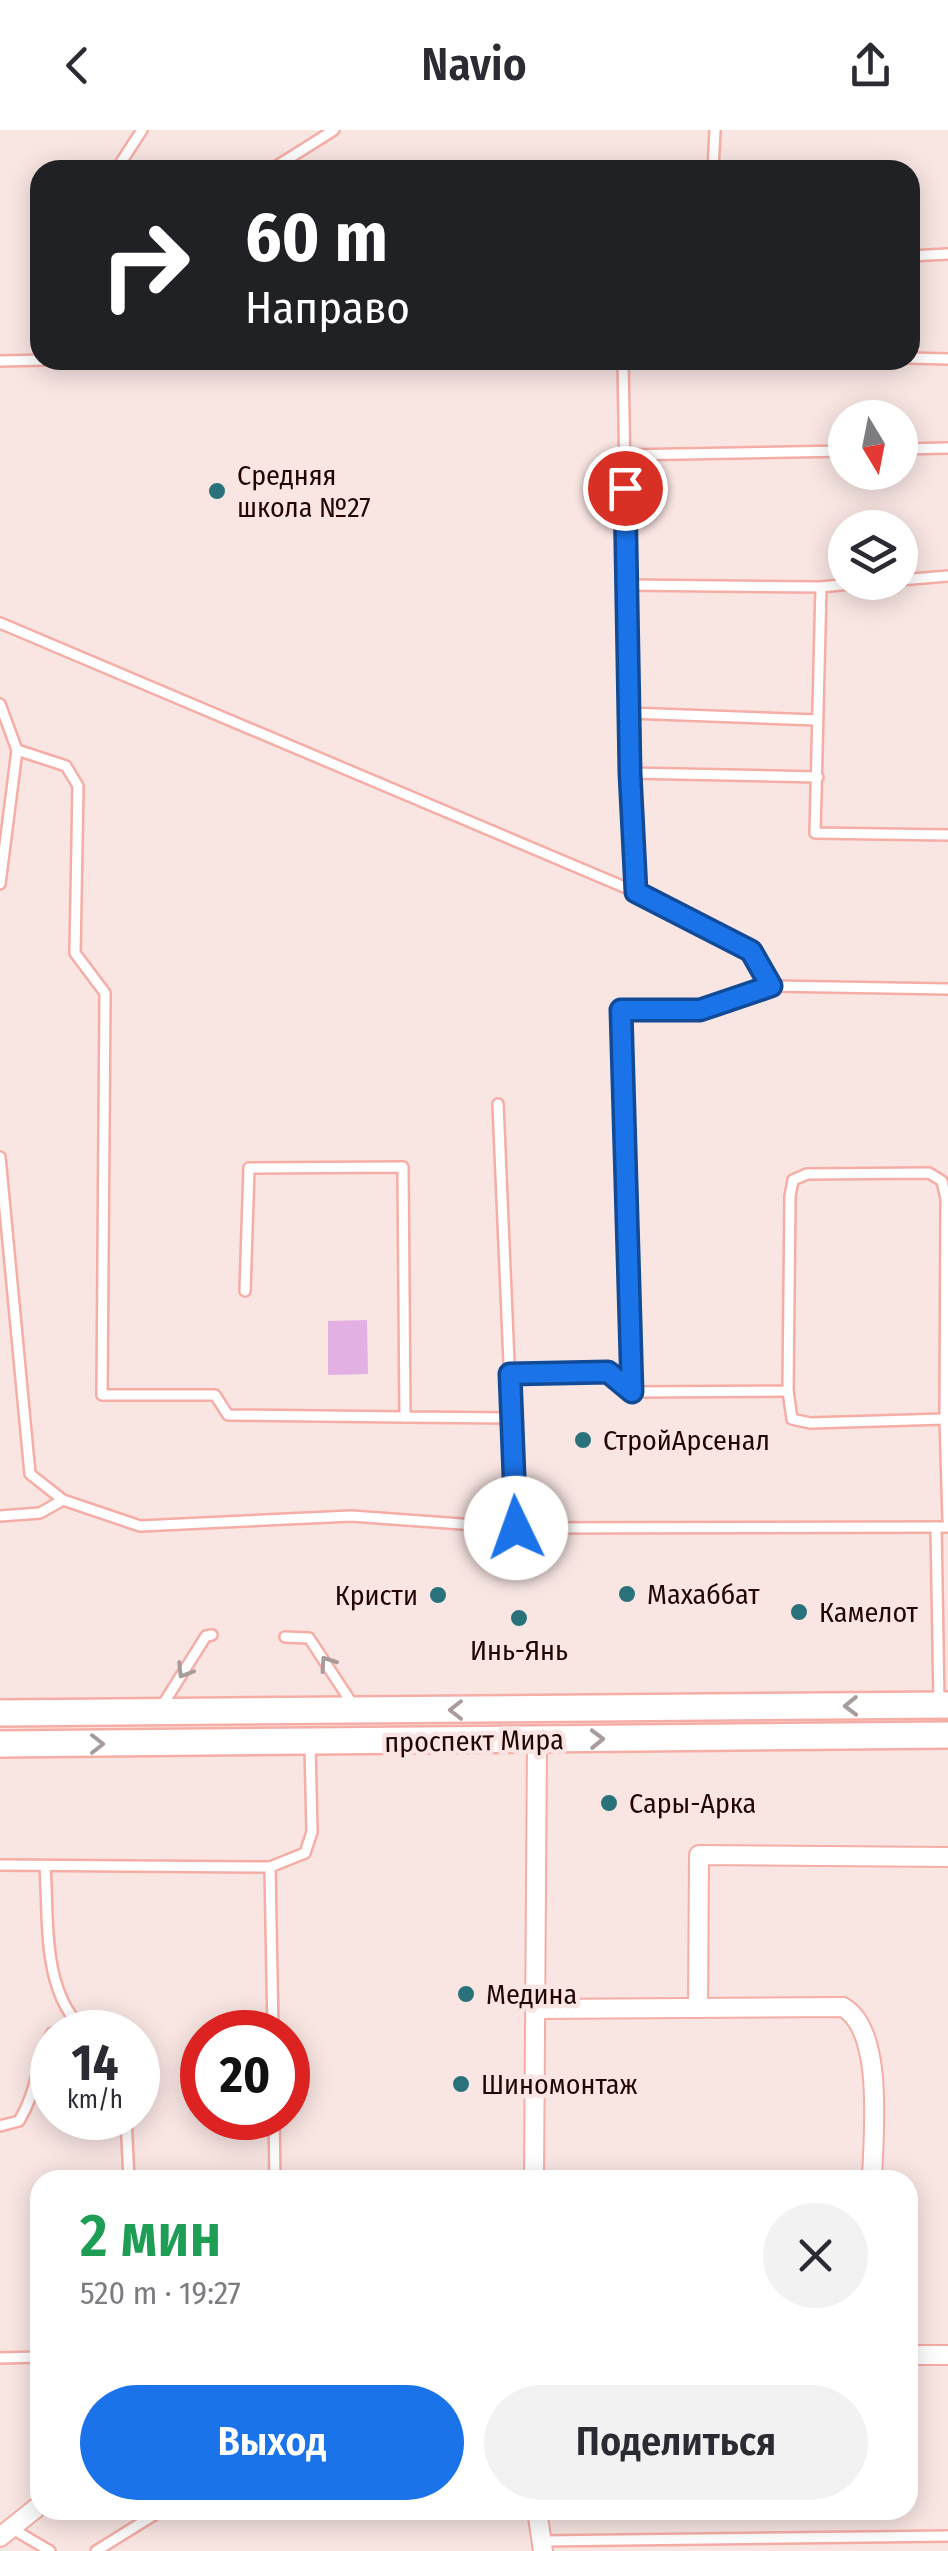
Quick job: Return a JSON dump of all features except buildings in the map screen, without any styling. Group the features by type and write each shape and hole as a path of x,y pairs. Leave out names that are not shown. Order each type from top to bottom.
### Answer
{"main road":[{"name":"проспект Мира","path":"0,1713 944,1704"},
{"path":"838,1734 917,1722 944,1704"},
{"name":"проспект Мира","path":"0,1744 948,1735"}],"street":[{"path":"534,2170 537,1739"},
{"path":"698,2008 699,1855 948,1857"},
{"path":"537,2008 842,2007 855,2014 866,2036 871,2067 872,2170"},
{"path":"918,2355 948,2355"},
{"path":"6,2533 30,2513"},
{"path":"538,2520 542,2546"}],"lane":[{"path":"122,160 142,130"},
{"path":"286,160 334,130"},
{"path":"714,160 715,130"},
{"path":"920,255 948,254"},
{"path":"920,358 948,359"},
{"path":"0,361 30,360"},
{"path":"623,370 630,773 636,892"},
{"path":"918,449 948,448"},
{"path":"624,455 828,450"},
{"path":"918,578 948,576"},
{"path":"626,585 828,586"},
{"path":"821,587 815,833 948,835"},
{"path":"0,623 636,892 751,951 771,986"},
{"path":"0,704 17,750 0,884"},
{"path":"629,713 818,720"},
{"path":"17,750 66,766 78,786 74,952 104,993 102,1395 215,1395 228,1415 512,1418"},
{"path":"630,773 818,778"},
{"path":"632,1392 621,1010 700,1010 771,986 948,989"},
{"path":"498,1104 516,1528"},
{"path":"0,1157 30,1474 63,1500 140,1526 352,1516 516,1528 948,1523 946,1199 942,1182 930,1173 807,1174 793,1180 790,1196 788,1391 792,1419 810,1424 945,1419"},
{"path":"246,1291 249,1168 403,1167 406,1417"},
{"path":"510,1374 608,1372 632,1392 788,1391"},
{"path":"0,1516 40,1513 63,1500"},
{"path":"936,1526 944,1704"},
{"path":"159,1712 206,1636 212,1636"},
{"path":"285,1638 309,1638 356,1710"},
{"path":"0,1865 270,1867 305,1853 312,1832 310,1743"},
{"path":"46,1866 52,1966 67,2010"},
{"path":"270,1867 272,2010"},
{"path":"0,2126 19,2120 30,2103"},
{"path":"127,2140 129,2170"},
{"path":"274,2140 274,2170"},
{"path":"0,2358 30,2357"},
{"path":"96,2551 146,2520"},
{"path":"6,2533 50,2551"},
{"path":"542,2546 948,2536"}],"shaded area":[{"path":"367,1320 368,1374 328,1375 328,1321"}],"place":[{"name":"Средняя школа №27","path":"217,491"},
{"name":"СтройАрсенал","path":"583,1440"},
{"name":"Махаббат","path":"627,1594"},
{"name":"Кристи","path":"438,1595"},
{"name":"Камелот","path":"799,1612"},
{"name":"Инь-Янь","path":"519,1618"},
{"name":"Сары-Арка","path":"609,1803"},
{"name":"Медина","path":"466,1994"},
{"name":"Шиномонтаж","path":"461,2084"}],"route":[{"path":"516,1528 510,1374 608,1372 632,1392 621,1010 700,1010 771,986 751,951 636,892 625,488"}]}
